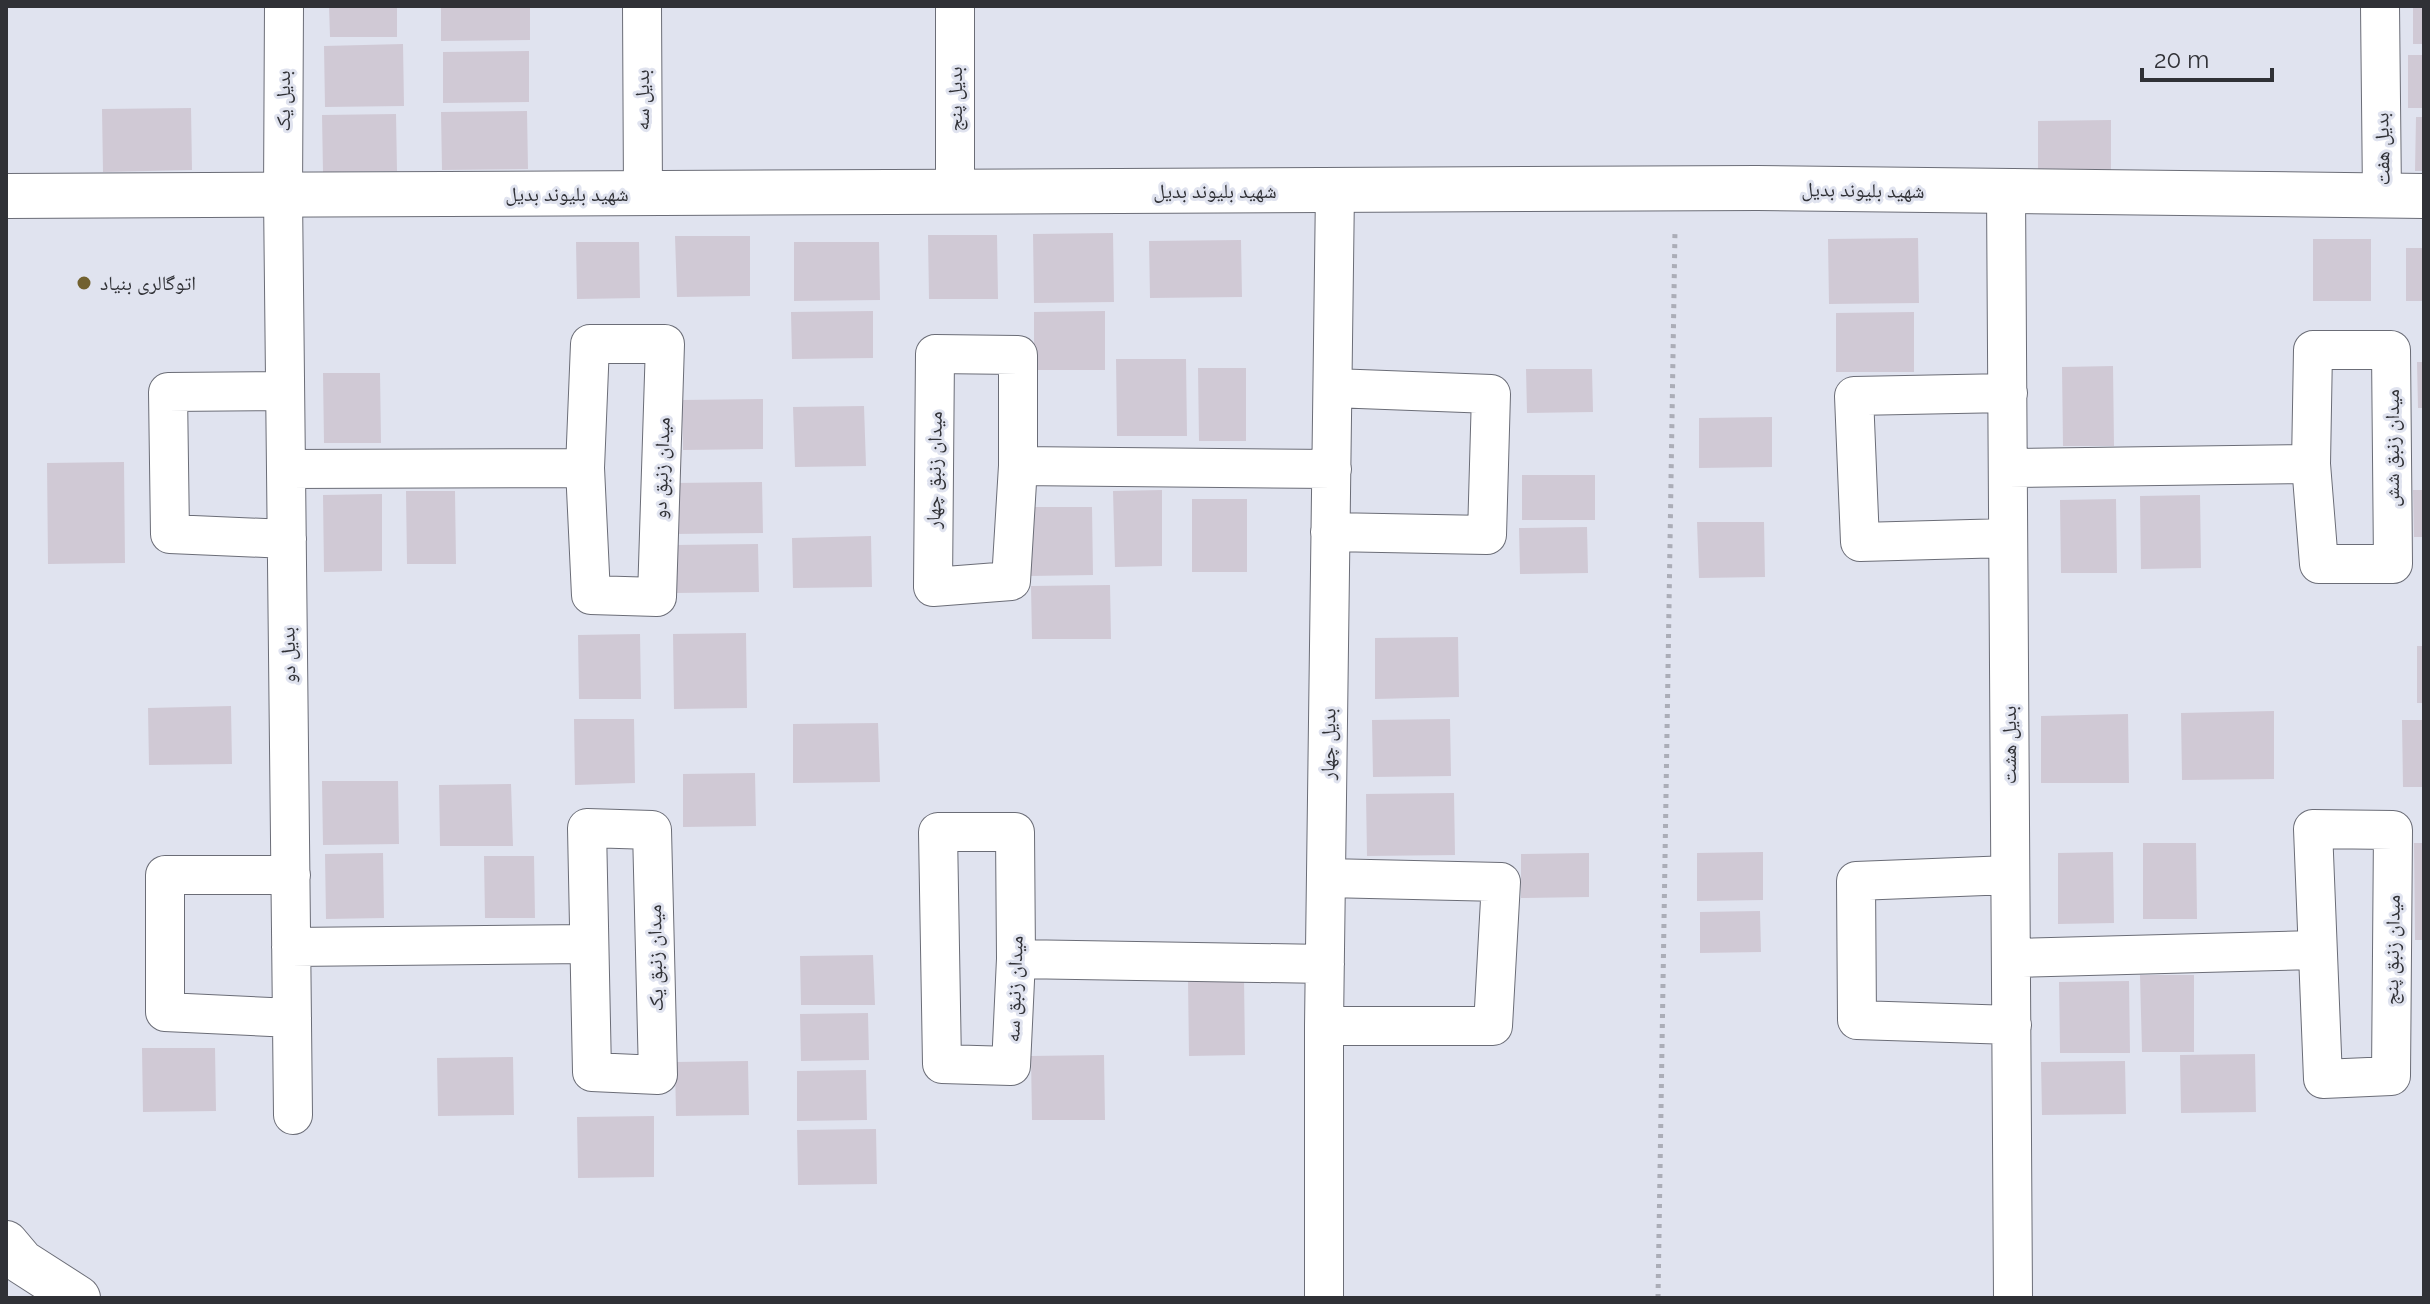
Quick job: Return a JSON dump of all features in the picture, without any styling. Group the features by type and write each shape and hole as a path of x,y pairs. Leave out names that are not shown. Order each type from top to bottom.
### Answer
{"street":[{"name":"بدیل یک","path":"283,195 284,6"},
{"name":"بدیل سه","path":"642,6 643,194"},
{"name":"بدیل پنج","path":"955,6 955,192"},
{"name":"بدیل هفت","path":"2380,6 2403,196"},
{"name":"شهید بلیوند بدیل","path":"6,196 1676,189 2403,196"},
{"name":"بدیل چهار","path":"1324,1298 1324,1026 1335,190"},
{"name":"بدیل هشت","path":"2006,191 2013,1298"},
{"name":"بدیل دو","path":"283,195 293,1115"},
{"name":"میدان زنبق دو","path":"590,344 665,344 657,597 591,595 585,468 590,344"},
{"name":"میدان زنبق شش","path":"2313,350 2391,350 2393,564 2319,564 2311,464 2313,350"},
{"name":"میدان زنبق چهار","path":"935,354 1018,355 1018,466 1011,581 933,587 935,354"},
{"path":"1330,532 1487,535 1491,394 1333,388"},
{"path":"285,391 168,392 170,534 287,539"},
{"path":"2008,393 1854,396 1860,542 2008,538"},
{"path":"2008,468 2311,464"},
{"path":"1018,466 1332,469"},
{"path":"286,469 585,468"},
{"name":"میدان زنبق یک","path":"587,828 652,830 658,1075 592,1072 589,944 587,828"},
{"name":"میدان زنبق پنج","path":"2313,829 2393,830 2391,1076 2323,1079 2316,950 2313,829"},
{"name":"میدان زنبق سه","path":"938,832 1015,832 1016,959 1011,1066 942,1064 938,832"},
{"path":"291,875 165,875 165,1012 292,1018"},
{"path":"2010,875 1856,881 1857,1020 2012,1025"},
{"path":"1324,1026 1493,1026 1501,882 1326,878"},
{"path":"291,947 589,944"},
{"path":"2011,958 2316,950"},
{"path":"1016,959 1325,964"},
{"path":"6,1243 22,1262 78,1298"}],"path":[{"path":"1658,1298 1676,189"}],"building":[{"path":"329,6 397,6 397,37 330,37"},
{"path":"441,6 530,6 530,40 441,41"},
{"path":"2413,6 2424,6 2424,44 2413,44"},
{"path":"403,44 404,106 325,107 324,46"},
{"path":"529,51 529,102 443,103 443,52"},
{"path":"2408,55 2424,55 2424,108 2408,108"},
{"path":"191,108 192,170 103,172 102,109"},
{"path":"527,111 528,169 442,170 441,112"},
{"path":"396,114 397,171 323,172 322,115"},
{"path":"2416,117 2424,117 2424,171 2415,171"},
{"path":"2111,120 2111,170 2038,171 2038,121"},
{"path":"1113,233 1114,302 1034,303 1033,234"},
{"path":"928,235 997,235 998,299 929,299"},
{"path":"675,236 750,236 750,296 677,297"},
{"path":"1918,238 1919,303 1829,304 1828,239"},
{"path":"2313,239 2371,239 2371,301 2313,301"},
{"path":"1241,240 1242,297 1150,298 1149,241"},
{"path":"576,242 639,242 640,298 577,299"},
{"path":"794,242 879,242 880,300 794,301"},
{"path":"2406,248 2424,248 2424,301 2406,301"},
{"path":"873,311 873,358 792,359 791,312"},
{"path":"1105,311 1105,370 1034,370 1034,312"},
{"path":"1914,312 1914,372 1836,372 1836,313"},
{"path":"1116,359 1186,359 1187,436 1117,436"},
{"path":"2417,362 2424,362 2424,408 2418,408"},
{"path":"2113,366 2114,446 2063,446 2062,367"},
{"path":"1198,368 1246,368 1246,441 1199,441"},
{"path":"1526,369 1592,369 1593,412 1527,413"},
{"path":"323,373 380,373 381,443 324,443"},
{"path":"763,399 763,449 683,450 682,400"},
{"path":"864,406 866,466 795,467 793,407"},
{"path":"1772,417 1772,467 1699,468 1699,418"},
{"path":"124,462 125,563 48,564 47,463"},
{"path":"1522,475 1595,475 1595,520 1522,520"},
{"path":"762,482 763,533 674,534 674,483"},
{"path":"1162,490 1162,566 1115,567 1113,491"},
{"path":"2413,490 2424,490 2424,537 2414,537"},
{"path":"406,491 455,491 456,564 407,564"},
{"path":"382,494 382,571 324,572 323,495"},
{"path":"2200,495 2201,568 2141,569 2140,496"},
{"path":"1192,499 1247,499 1247,572 1192,572"},
{"path":"2116,499 2117,573 2061,573 2060,500"},
{"path":"1029,507 1092,507 1093,575 1030,576"},
{"path":"1697,522 1764,522 1765,577 1699,578"},
{"path":"1587,527 1588,573 1520,574 1519,528"},
{"path":"871,536 872,587 793,588 792,538"},
{"path":"758,544 759,592 675,593 674,545"},
{"path":"1110,585 1111,639 1032,639 1031,586"},
{"path":"746,633 747,708 674,709 673,634"},
{"path":"640,634 641,699 579,699 578,635"},
{"path":"1458,637 1459,697 1375,699 1375,638"},
{"path":"2417,646 2424,646 2424,703 2417,703"},
{"path":"231,706 232,764 149,765 148,708"},
{"path":"2274,711 2274,779 2182,780 2181,713"},
{"path":"2128,714 2129,783 2041,783 2041,716"},
{"path":"574,719 634,719 635,783 575,785"},
{"path":"1450,719 1451,776 1373,777 1372,720"},
{"path":"2402,720 2424,720 2424,787 2403,787"},
{"path":"878,723 880,782 793,783 793,724"},
{"path":"755,773 756,826 683,827 683,774"},
{"path":"322,781 398,781 399,844 323,845"},
{"path":"511,784 513,846 440,846 439,785"},
{"path":"1454,793 1455,855 1367,856 1366,794"},
{"path":"2143,843 2196,843 2197,919 2143,919"},
{"path":"2414,843 2424,843 2424,940 2415,940"},
{"path":"1763,852 1763,900 1697,901 1697,853"},
{"path":"2113,852 2114,923 2058,924 2058,853"},
{"path":"383,853 384,918 326,919 325,854"},
{"path":"1589,853 1589,897 1521,898 1521,854"},
{"path":"484,856 534,856 535,918 485,918"},
{"path":"1760,911 1761,952 1700,953 1700,912"},
{"path":"873,955 875,1005 801,1005 800,956"},
{"path":"2140,975 2194,975 2194,1052 2142,1052"},
{"path":"1244,978 1245,1055 1189,1056 1188,979"},
{"path":"2129,981 2130,1053 2060,1053 2059,982"},
{"path":"868,1013 869,1060 801,1061 800,1014"},
{"path":"142,1048 215,1048 216,1111 143,1112"},
{"path":"2255,1054 2256,1112 2181,1113 2180,1055"},
{"path":"1104,1055 1105,1120 1032,1120 1031,1056"},
{"path":"513,1057 514,1115 438,1116 437,1058"},
{"path":"748,1061 749,1115 676,1116 675,1062"},
{"path":"2125,1061 2126,1114 2042,1115 2041,1062"},
{"path":"866,1070 867,1120 797,1121 797,1071"},
{"path":"654,1116 654,1177 578,1178 577,1117"},
{"path":"876,1129 877,1184 798,1185 797,1130"}],"place":[{"name":"اتوگالری بنیاد","path":"84,283"}]}
